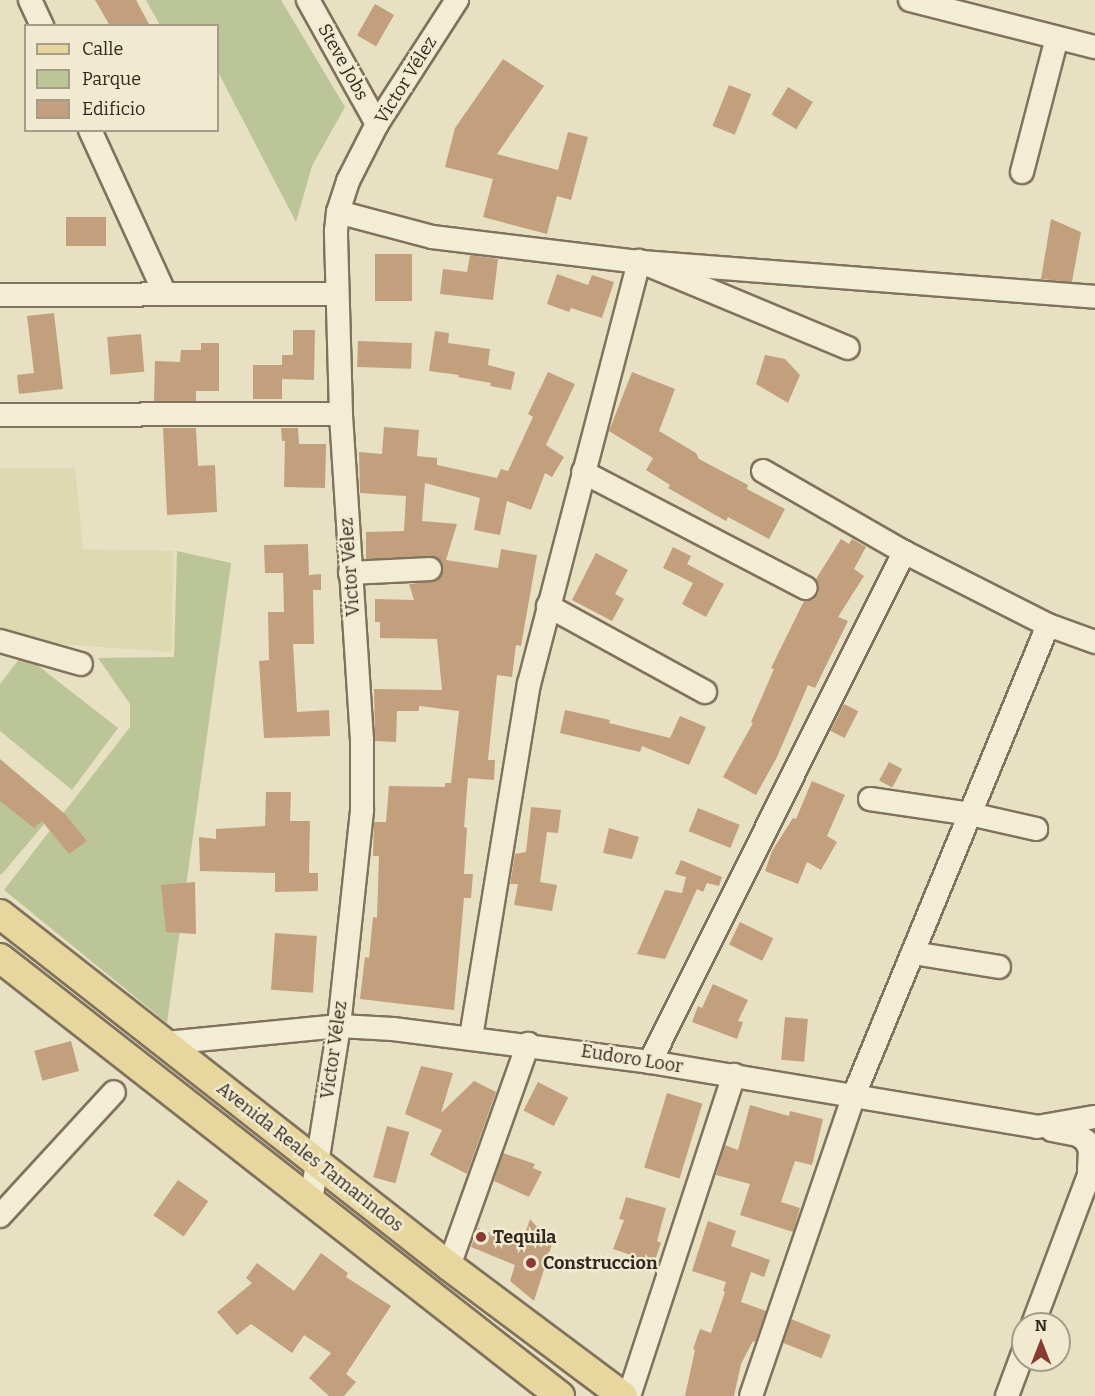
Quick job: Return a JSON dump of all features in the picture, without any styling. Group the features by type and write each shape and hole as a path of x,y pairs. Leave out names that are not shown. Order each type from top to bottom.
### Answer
{"main road":[{"name":"Avenida Reales Tamarindos","path":"0,914 449,1266 623,1396"},
{"name":"Avenida Reales Tamarindos","path":"0,958 560,1396"}],"street":[{"path":"30,0 41,24"},
{"name":"Steve Jobs","path":"308,0 377,124"},
{"name":"Victor Vélez","path":"311,1201 339,1026 363,783 341,414 337,294 338,212 348,181 377,124 457,0"},
{"path":"910,0 1095,46"},
{"path":"1022,172 1057,38"},
{"path":"91,132 165,294"},
{"path":"338,212 432,237 639,261 1095,297"},
{"path":"639,261 848,348"},
{"path":"471,1037 529,684 639,261"},
{"path":"0,295 337,294"},
{"path":"0,415 341,414"},
{"path":"763,471 904,552 1047,629 1095,642"},
{"path":"583,472 806,588"},
{"path":"650,1062 904,552"},
{"path":"350,573 430,569"},
{"path":"548,606 705,692"},
{"path":"751,1396 854,1095 1047,629"},
{"path":"0,641 81,664"},
{"path":"870,800 970,814 1036,830"},
{"path":"913,953 999,966"},
{"name":"Eudoro Loor","path":"165,1042 339,1026 528,1044 734,1075 1037,1127 1095,1117"},
{"path":"449,1266 528,1044"},
{"path":"629,1396 734,1075"},
{"path":"0,1216 114,1092"},
{"path":"1037,1127 1078,1135 1086,1141 1092,1165 1038,1312"},
{"path":"1007,1396 1016,1372"}],"shaded area":[{"path":"0,468 75,468 83,549 173,551 172,652 0,640"}],"green space":[{"path":"146,0 281,0 345,107 312,166 296,222 219,74 219,24 159,24"},
{"path":"177,551 231,563 167,1023 4,890 130,727 130,704 98,658 174,657"},
{"path":"23,654 118,728 72,790 0,731 0,684"},
{"path":"0,778 51,816 1,875 0,874"}],"building":[{"path":"95,0 136,0 149,24 109,24"},
{"path":"375,4 394,15 376,46 357,35"},
{"path":"503,59 544,86 497,154 558,170 568,132 588,137 571,200 557,196 547,234 483,217 493,179 445,167 455,128"},
{"path":"729,85 751,94 735,135 713,126"},
{"path":"788,87 813,102 796,129 772,114"},
{"path":"66,217 106,217 106,246 66,246"},
{"path":"1051,219 1081,232 1072,282 1041,279"},
{"path":"375,254 412,254 412,301 375,301"},
{"path":"470,255 498,259 493,300 440,294 443,269 467,272"},
{"path":"557,274 588,285 592,275 614,282 602,318 571,308 569,312 547,304"},
{"path":"54,313 63,389 19,394 17,375 34,373 27,316"},
{"path":"293,330 315,330 314,380 282,379 282,355 293,355"},
{"path":"435,331 449,333 448,343 490,349 488,365 515,372 511,390 490,386 491,383 458,377 459,375 429,371"},
{"path":"141,334 144,372 110,375 107,337"},
{"path":"358,341 412,343 411,369 357,367"},
{"path":"201,343 219,343 219,391 196,391 196,401 154,401 155,361 180,362 181,350 201,350"},
{"path":"765,355 785,359 800,375 788,403 756,384"},
{"path":"253,365 282,365 282,399 253,399"},
{"path":"548,372 575,384 546,445 564,457 552,477 545,473 531,510 507,501 500,535 474,530 480,498 425,483 422,521 457,524 446,560 498,568 501,549 537,555 521,646 516,645 512,677 497,675 488,760 495,760 494,780 468,778 464,827 467,828 464,874 473,874 471,898 464,898 454,1010 360,999 365,957 369,958 373,917 377,918 379,856 373,856 374,822 386,822 389,786 445,787 445,783 451,783 459,711 419,706 419,711 397,711 396,742 375,741 374,689 442,690 437,639 380,638 380,622 375,622 375,599 414,600 409,584 437,581 443,568 441,561 430,556 366,559 366,532 404,531 406,496 360,493 359,452 382,454 384,427 419,430 417,456 437,458 437,465 497,478 501,469 508,471 533,417 528,414"},
{"path":"632,372 675,389 659,431 696,453 699,459 748,485 747,489 785,509 769,539 728,517 726,521 668,488 670,485 646,470 653,458 609,431"},
{"path":"163,428 196,428 198,466 215,465 217,512 167,515"},
{"path":"281,428 298,428 299,444 326,444 325,488 284,487 285,441 282,441"},
{"path":"841,539 849,544 852,539 866,547 854,569 864,576 838,617 848,621 815,688 808,685 777,757 756,795 723,777 753,723 751,722 774,669 771,668 804,601 813,600 818,595 819,587 816,579"},
{"path":"308,544 309,575 321,574 321,590 313,590 314,644 293,644 297,712 329,710 330,736 264,738 259,661 269,660 268,612 284,612 283,573 265,573 264,545"},
{"path":"673,547 691,556 687,564 724,584 706,617 682,604 693,583 663,568"},
{"path":"596,553 628,570 615,594 624,599 612,621 572,600"},
{"path":"844,704 858,711 845,738 830,731"},
{"path":"565,710 610,720 609,723 670,738 680,716 706,727 689,765 642,746 640,752 560,733"},
{"path":"0,759 65,814 87,841 69,854 42,821 34,828 0,801"},
{"path":"889,762 902,769 892,788 879,781"},
{"path":"812,781 845,795 827,836 837,842 821,870 807,862 798,884 765,871 772,851 793,818 796,819"},
{"path":"266,792 291,792 290,821 310,821 309,873 318,873 318,891 275,892 275,873 200,871 199,837 216,839 216,829 265,826"},
{"path":"531,807 561,810 558,833 547,832 540,882 557,885 552,911 514,905 518,884 510,884 515,854 526,852"},
{"path":"698,808 740,825 730,848 689,831"},
{"path":"609,828 639,837 632,859 603,853"},
{"path":"681,860 722,877 719,886 707,883 703,892 697,889 665,959 637,954 665,890 682,893 686,877 675,874"},
{"path":"195,882 196,934 166,932 161,885"},
{"path":"740,922 773,938 762,961 729,944"},
{"path":"275,933 317,936 313,993 271,990"},
{"path":"713,984 748,1000 738,1021 743,1022 737,1039 692,1022 698,1006 702,1008"},
{"path":"785,1017 808,1019 804,1062 781,1060"},
{"path":"71,1041 79,1071 42,1081 34,1051"},
{"path":"421,1066 453,1073 441,1113 474,1081 496,1092 467,1174 430,1155 442,1130 405,1114"},
{"path":"538,1082 568,1097 554,1126 523,1111"},
{"path":"667,1093 702,1104 680,1178 644,1168"},
{"path":"750,1105 789,1116 790,1111 823,1119 812,1165 795,1161 781,1202 800,1208 793,1232 740,1215 750,1184 716,1175 725,1145 738,1150"},
{"path":"387,1126 409,1132 395,1183 373,1177"},
{"path":"503,1153 535,1164 533,1168 542,1172 529,1197 494,1181"},
{"path":"178,1180 208,1201 184,1236 153,1215"},
{"path":"626,1197 666,1208 657,1241 661,1243 654,1263 613,1249 624,1220 619,1219"},
{"name":"Construccion","path":"530,1219 552,1244 534,1301 510,1281 515,1265 471,1247 478,1228 521,1246"},
{"path":"708,1221 736,1231 731,1246 770,1260 764,1277 751,1272 741,1302 766,1311 755,1342 753,1341 741,1364 734,1396 685,1396 695,1350 693,1349 700,1329 711,1333 725,1292 723,1291 726,1282 692,1271"},
{"path":"321,1253 348,1273 346,1277 391,1306 346,1374 356,1382 344,1396 329,1396 309,1378 331,1353 304,1335 292,1353 251,1324 237,1335 217,1312 252,1283 246,1278 257,1263 294,1291"},
{"path":"791,1319 831,1335 822,1358 782,1342"}],"place":[{"name":"Tequila","path":"481,1237"},
{"name":"Construccion","path":"531,1263"}]}
